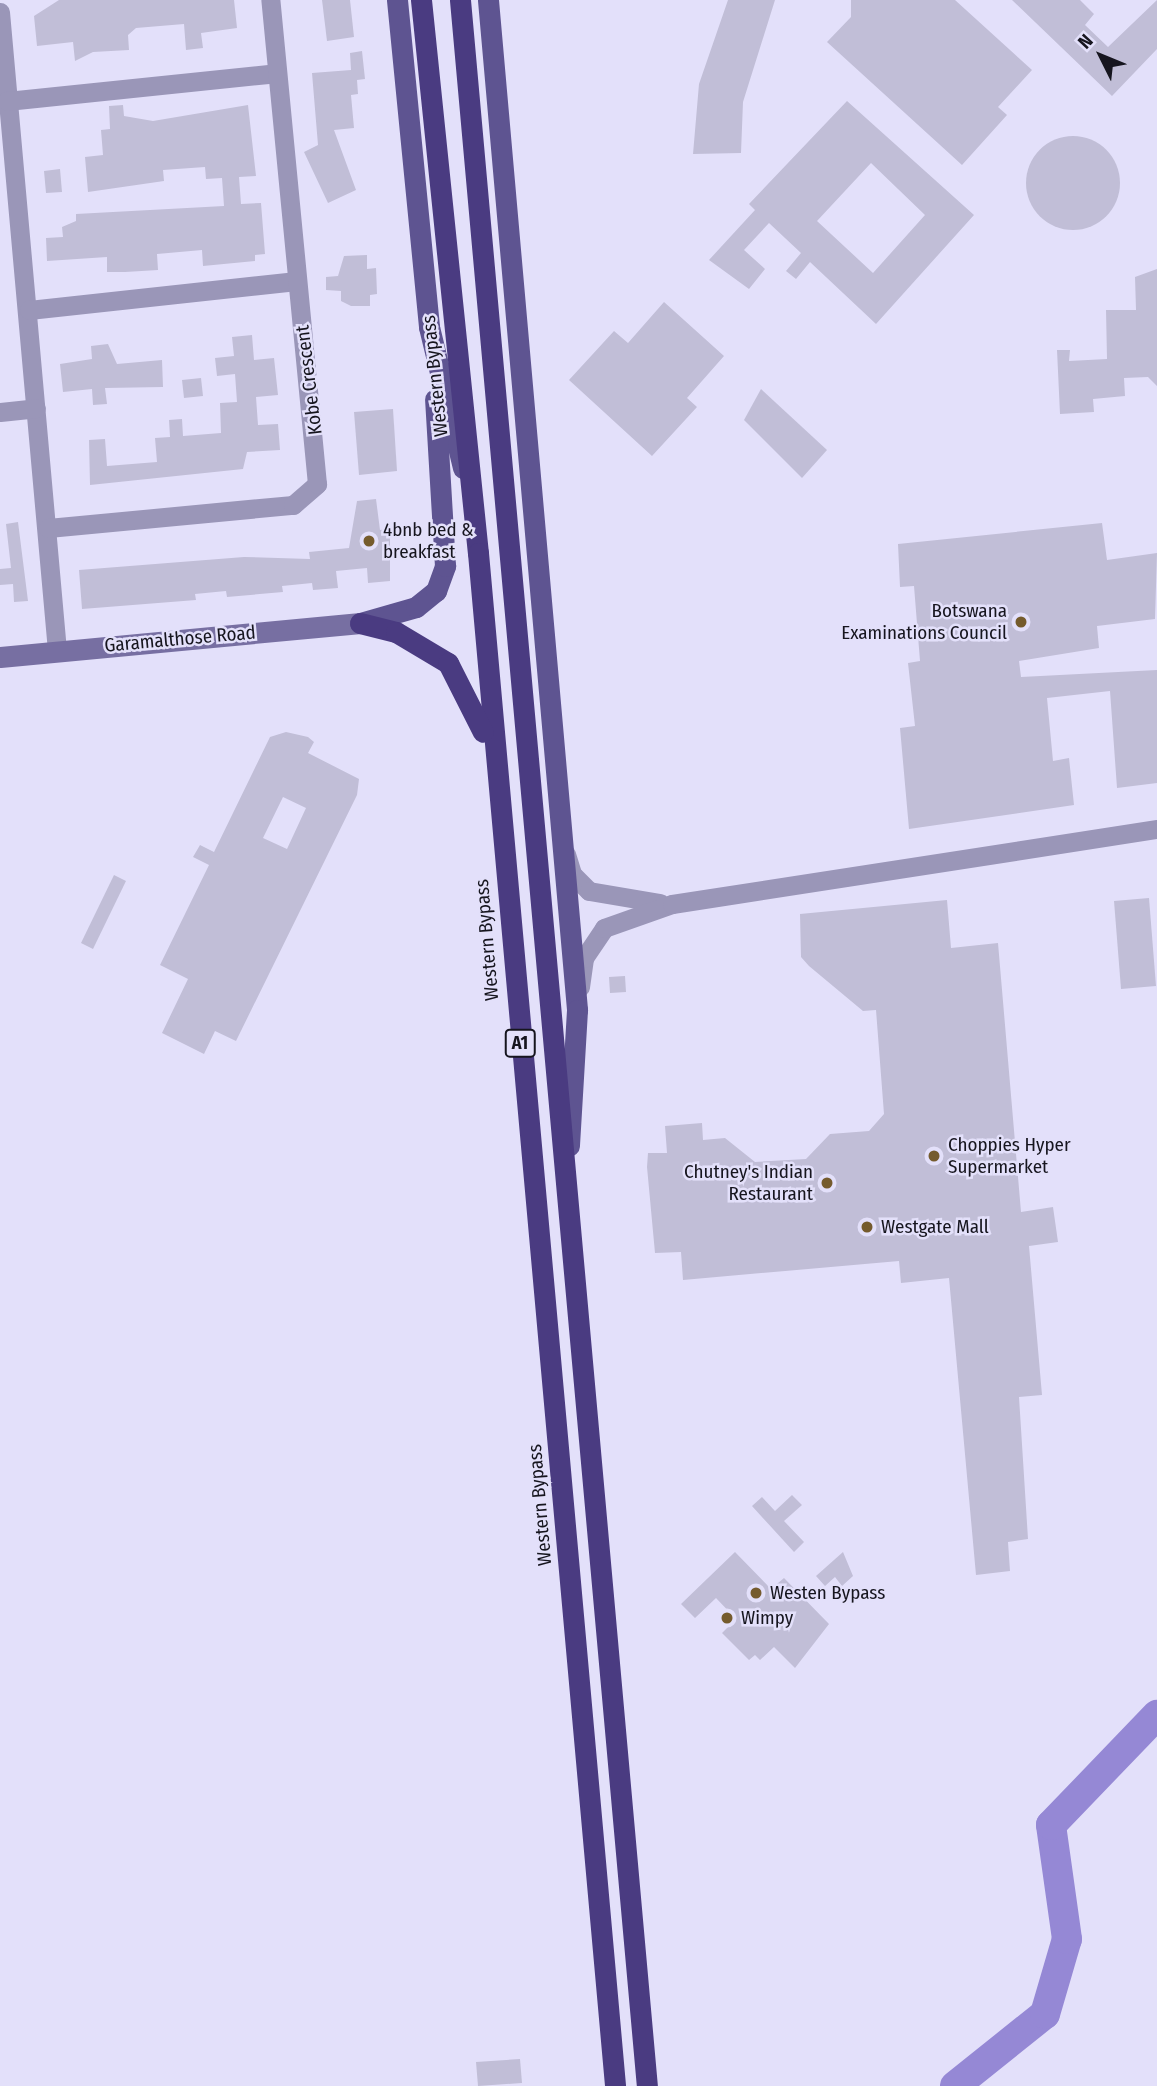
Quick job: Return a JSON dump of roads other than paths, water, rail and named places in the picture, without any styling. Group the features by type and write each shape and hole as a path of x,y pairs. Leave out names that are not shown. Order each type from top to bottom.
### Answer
{"highway":[{"name":"Western Bypass","path":"421,0 471,502 492,761 615,2086"},
{"name":"A1","path":"460,0 648,2086"},
{"path":"360,623 396,632 448,663 478,715 492,761"}],"main road":[{"path":"360,623 416,607 436,591 445,566 429,327 397,0"},
{"path":"488,0 577,1010 567,1183"},
{"path":"429,327 471,502"}],"street":[{"name":"Kobe Crescent","path":"48,528 293,505 310,493 320,473 296,281 270,0"},
{"path":"0,12 29,310 57,651"},
{"path":"7,101 276,73"},
{"path":"29,310 296,281"},
{"path":"0,412 36,408"},
{"name":"Garamalthose Road","path":"0,657 360,623"},
{"path":"577,1010 584,958 604,928 672,904 1157,829"},
{"path":"562,842 572,874 589,891 672,904"}],"waterway":[{"path":"955,2086 1045,2014 1067,1939 1051,1825 1157,1715"}],"place":[{"name":"4bnb bed & breakfast","path":"369,541"},
{"name":"Botswana Examinations Council","path":"1021,622"},
{"name":"Choppies Hyper Supermarket","path":"934,1156"},
{"name":"Chutney's Indian Restaurant","path":"827,1183"},
{"name":"Westgate Mall","path":"867,1227"},
{"name":"Westen Bypass","path":"756,1593"},
{"name":"Wimpy","path":"727,1618"}]}
